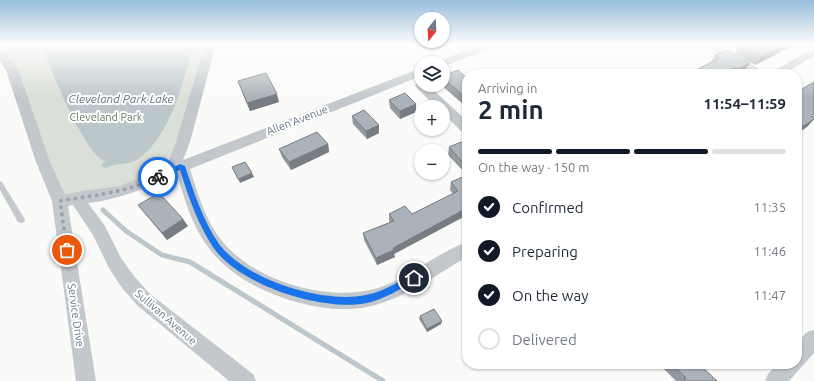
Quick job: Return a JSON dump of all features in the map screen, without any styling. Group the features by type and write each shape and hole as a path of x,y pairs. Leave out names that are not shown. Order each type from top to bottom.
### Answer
{"street":[{"path":"6,62 12,69 43,162 68,200"},
{"path":"207,62 183,142 177,168 216,246 228,259 243,270 269,282 307,296 324,300 345,302 367,299 387,293 462,252"},
{"path":"740,62 753,69"},
{"path":"783,69 796,62"},
{"name":"Allen Avenue","path":"68,200 105,195 146,183 177,168 414,75"},
{"path":"428,92 462,124"},
{"name":"Service Drive","path":"68,200 86,381"},
{"name":"Sullivan Avenue","path":"68,200 99,231 115,263 128,282 144,300 221,363 246,381"},
{"path":"802,352 814,339"},
{"path":"774,381 786,369"}],"lane":[{"path":"0,184 21,220"}],"green space":[{"name":"Cleveland Park","path":"1,62 208,62 183,142 146,183 58,197 12,69"}],"water":[{"name":"Cleveland Park Lake","path":"49,62 189,62 174,107 159,137 138,159 130,163 114,165 106,168 101,166 105,161 97,155 87,143 68,108"}],"building":[{"path":"712,62 750,63 738,69 735,67 731,69 698,69"},
{"path":"458,70 462,74 462,94 450,84 450,73"},
{"path":"266,73 277,94 247,103 238,81"},
{"path":"814,82 814,114 811,116 814,117 814,119 804,126 802,125 802,89"},
{"path":"405,93 414,102 414,105 400,111 389,100"},
{"path":"364,110 379,125 366,131 352,116"},
{"path":"317,132 328,144 289,162 279,149"},
{"path":"461,142 462,143 462,161 450,148 450,147"},
{"path":"245,162 252,173 238,179 232,167"},
{"path":"462,177 462,211 393,248 394,250 376,258 363,233 394,221 389,214 405,206 412,214 458,191 451,182"},
{"path":"159,193 183,219 162,233 138,205"},
{"path":"434,309 442,321 427,329 420,316"},
{"path":"677,369 704,369 717,381 684,381 686,378"}],"waterway":[{"path":"103,210 126,231 162,255 190,262 383,381"}],"way so far":[{"path":"67,250 60,201 111,194 146,183 158,177"}],"route":[{"path":"158,177 182,166 192,198 216,246 228,259 243,270 276,286 324,300 345,302 367,299 387,293 414,278"}]}
